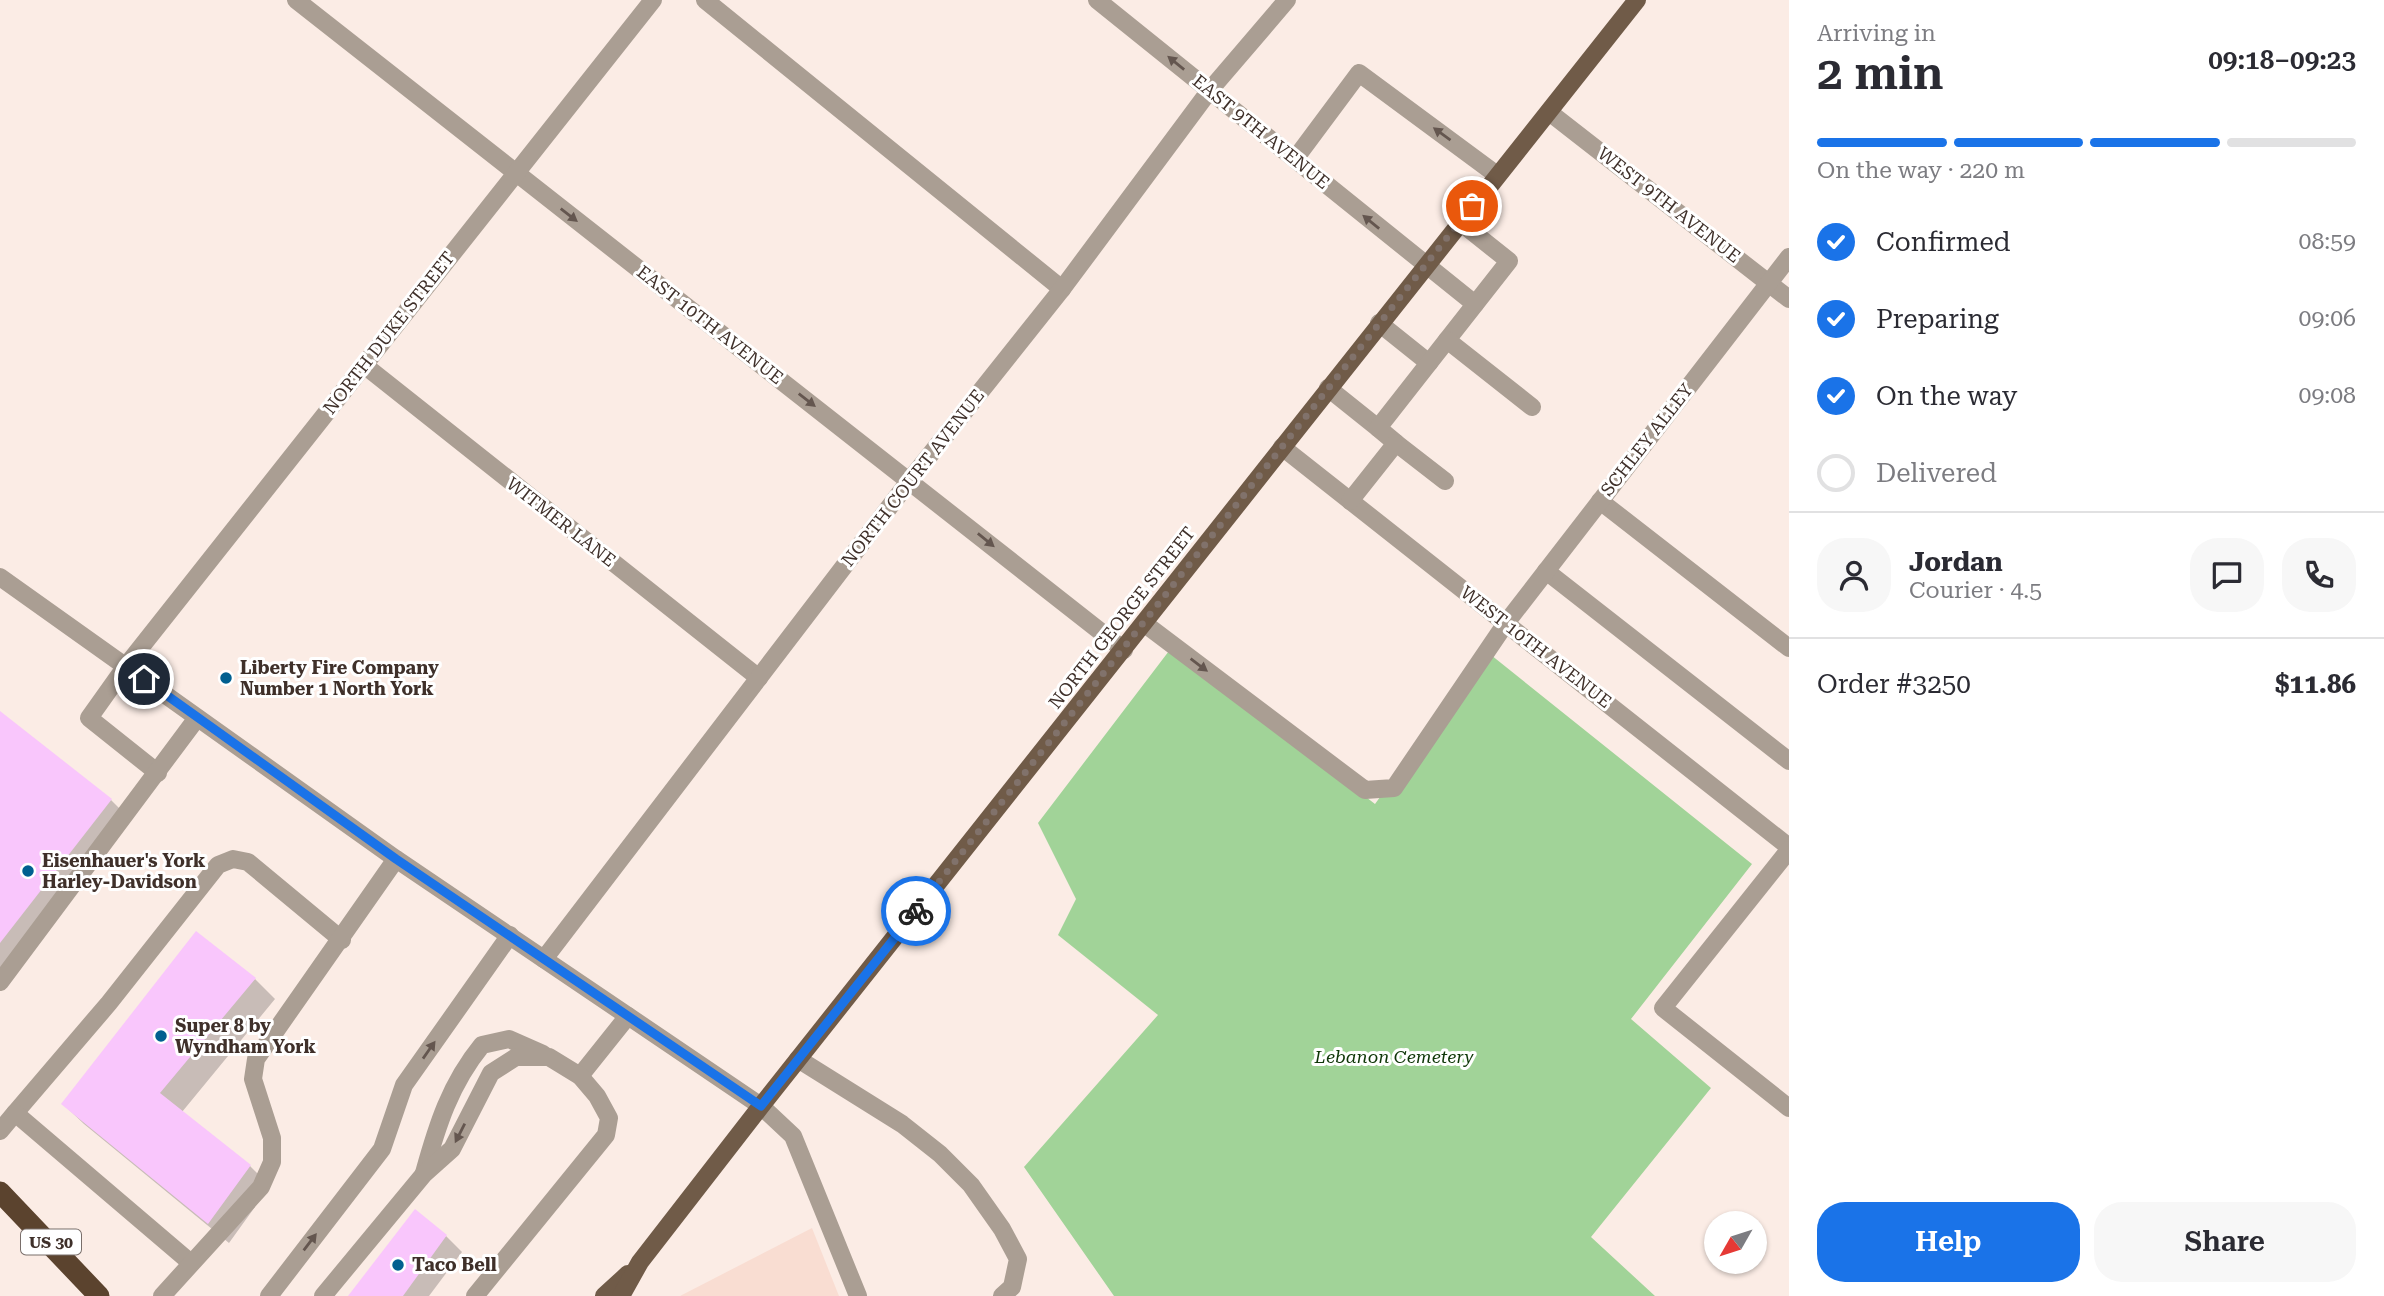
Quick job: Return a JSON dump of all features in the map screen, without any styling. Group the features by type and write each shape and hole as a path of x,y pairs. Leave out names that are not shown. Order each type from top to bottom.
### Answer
{"highway":[{"name":"US 30","path":"0,1192 99,1296"}],"main road":[{"name":"NORTH GEORGE STREET","path":"621,1296 640,1262 761,1106 1145,624 1424,265 1637,0"},
{"name":"NORTH GEORGE STREET","path":"604,1296 640,1262"}],"street":[{"name":"EAST 10TH AVENUE","path":"296,0 1124,650"},
{"name":"NORTH DUKE STREET","path":"158,773 89,719 126,666 653,0"},
{"path":"705,0 1062,289"},
{"name":"EAST 9TH AVENUE","path":"1097,0 1475,304"},
{"name":"NORTH COURT AVENUE","path":"544,959 910,480 1062,289 1210,90 1287,0"},
{"path":"1294,159 1359,73 1497,175"},
{"name":"WEST 9TH AVENUE","path":"1549,112 1789,299"},
{"path":"1378,428 1509,261 1460,222"},
{"name":"SCHLEY ALLEY","path":"1145,624 1365,790 1394,788 1506,623 1789,257"},
{"path":"1379,323 1429,363"},
{"path":"1447,340 1532,407"},
{"name":"WITMER LANE","path":"364,365 759,678"},
{"path":"1328,388 1445,481"},
{"path":"1350,501 1396,443"},
{"name":"WEST 10TH AVENUE","path":"1282,447 1789,848"},
{"path":"1600,501 1789,648"},
{"path":"1546,571 1789,761"},
{"path":"0,577 396,859 761,1106 793,1136 858,1296"},
{"path":"0,982 197,718"},
{"path":"1789,848 1663,1007 1789,1108"},
{"path":"0,1130 108,1003 218,865 233,859 247,862 342,940"},
{"path":"162,1296 261,1187 272,1162 272,1138 253,1079 256,1059 342,940 396,859"},
{"path":"269,1296 382,1149 404,1085 510,934"},
{"path":"580,1076 628,1016"},
{"path":"424,1174 437,1126 453,1087 482,1045 509,1040 549,1057 580,1076 597,1096 609,1118 606,1135 475,1296"},
{"path":"323,1296 424,1174 452,1149 491,1073 516,1057 549,1057"},
{"path":"798,1059 902,1124 940,1154 971,1185 1002,1229 1018,1259 1012,1287 1002,1296"},
{"path":"15,1112 191,1263"}],"shaded area":[{"path":"812,1228 839,1296 680,1296"}],"green space":[{"name":"Lebanon Cemetery","path":"1172,647 1375,804 1486,651 1752,864 1631,1019 1711,1088 1591,1237 1655,1296 1114,1296 1024,1167 1158,1015 1058,935 1076,899 1038,823"}],"building":[{"name":"Eisenhauer's York Harley-Davidson","path":"0,711 112,799 0,943"},
{"name":"Super 8 by Wyndham York","path":"196,931 256,978 160,1093 251,1165 208,1224 61,1104"},
{"name":"Taco Bell","path":"415,1209 447,1235 403,1296 348,1296"}],"way so far":[{"path":"916,911 1472,206"}],"place":[{"name":"Liberty Fire Company Number 1 North York","path":"226,678"},
{"name":"Eisenhauer's York Harley-Davidson","path":"28,871"},
{"name":"Super 8 by Wyndham York","path":"161,1036"},
{"name":"Taco Bell","path":"398,1265"}],"route":[{"path":"144,679 396,859 761,1106 916,911"}]}
